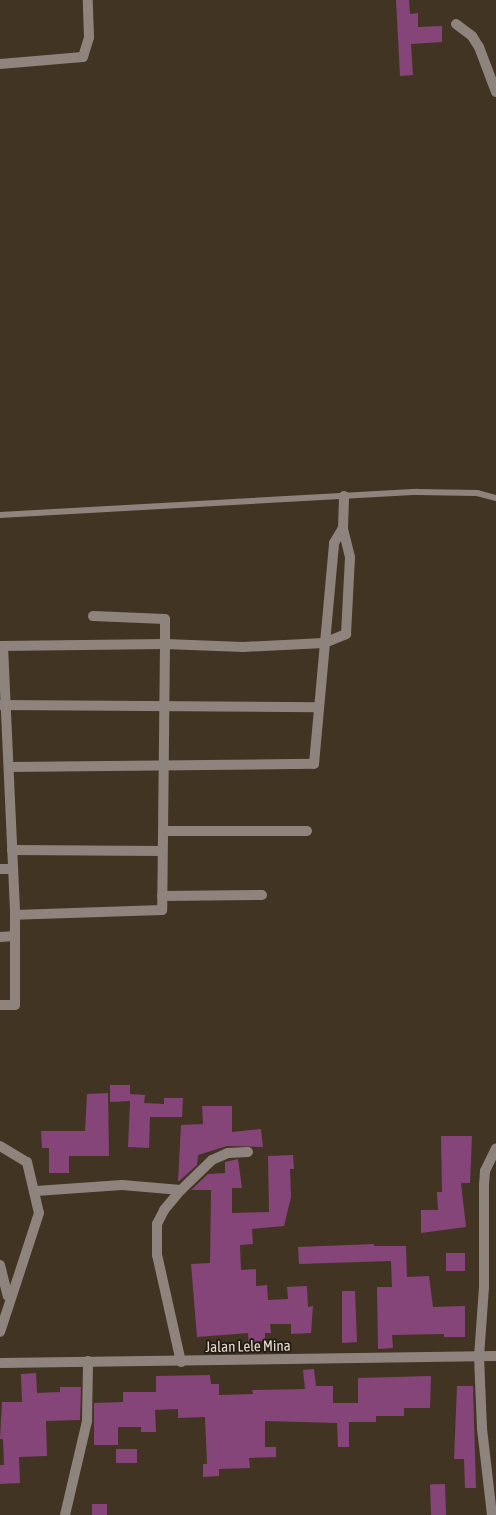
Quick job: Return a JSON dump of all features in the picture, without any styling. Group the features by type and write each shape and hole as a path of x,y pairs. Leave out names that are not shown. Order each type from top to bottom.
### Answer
{"street":[{"path":"0,64 83,57 89,37 88,0"},
{"path":"456,24 472,36 479,47 496,92"},
{"path":"0,1005 15,1005 15,915 11,829 4,768 2,646 165,644 242,647 324,643 346,634 350,557 344,528 344,496"},
{"path":"4,768 164,768 314,764 334,543 344,528"},
{"path":"15,915 162,910 165,619 93,616"},
{"path":"3,704 319,707"},
{"path":"0,830 11,829"},
{"path":"163,832 307,831"},
{"path":"12,850 162,851"},
{"path":"0,869 13,869"},
{"path":"162,896 262,895"},
{"path":"0,936 15,936"},
{"path":"0,1146 27,1162 36,1191 37,1221 9,1297 0,1332"},
{"path":"492,1515 482,1428 480,1357 484,1287 485,1171 496,1148"},
{"path":"181,1362 169,1317 156,1238 160,1217 181,1190 217,1158 228,1153 248,1152"},
{"path":"36,1191 122,1185 181,1190"},
{"path":"0,1265 9,1297"},
{"name":"Jalan Lele Mina","path":"0,1363 88,1360 181,1362 496,1356"},
{"path":"65,1515 87,1421 88,1360"}],"lane":[{"path":"0,515 417,492 477,493 496,498"}],"building":[{"path":"396,0 409,0 410,14 418,13 418,27 442,26 442,42 411,44 413,75 400,76"},
{"path":"110,1085 130,1085 130,1094 145,1095 144,1103 164,1104 164,1098 183,1098 182,1117 150,1117 149,1148 128,1147 130,1101 110,1102"},
{"path":"108,1093 109,1156 69,1156 69,1173 49,1173 49,1148 42,1148 41,1131 85,1131 87,1094"},
{"path":"202,1106 232,1106 232,1132 261,1129 263,1147 227,1146 198,1155 197,1165 178,1182 181,1125 203,1124"},
{"path":"441,1136 472,1136 470,1183 461,1183 466,1227 421,1233 421,1210 438,1210 437,1192 442,1192"},
{"path":"293,1155 294,1169 290,1169 291,1197 284,1226 252,1229 253,1244 240,1245 241,1270 256,1269 256,1286 267,1285 268,1300 288,1299 287,1287 307,1286 308,1307 313,1306 311,1333 291,1334 291,1324 270,1324 271,1333 265,1333 265,1341 258,1341 259,1352 249,1353 248,1333 197,1337 191,1264 210,1263 211,1190 191,1190 208,1174 225,1173 225,1162 238,1159 242,1188 232,1188 232,1213 269,1212 268,1156"},
{"path":"374,1244 374,1246 406,1246 407,1277 429,1276 433,1307 465,1306 465,1337 444,1337 444,1334 392,1335 393,1348 378,1349 377,1287 392,1287 391,1261 299,1264 298,1247"},
{"path":"446,1253 465,1253 465,1271 446,1271"},
{"path":"342,1291 355,1291 357,1342 342,1343"},
{"path":"314,1369 316,1386 333,1386 333,1403 358,1403 358,1378 431,1376 430,1408 404,1408 404,1416 376,1416 376,1422 349,1422 349,1447 338,1447 337,1423 265,1421 265,1447 276,1447 276,1457 249,1458 250,1468 219,1469 219,1476 203,1477 203,1464 207,1464 205,1417 178,1418 178,1409 155,1410 156,1432 141,1432 141,1427 118,1427 118,1445 94,1445 94,1403 123,1402 123,1392 156,1392 156,1376 210,1375 211,1384 219,1384 219,1395 253,1394 252,1390 305,1389 303,1370"},
{"path":"36,1373 37,1393 60,1392 60,1387 81,1387 80,1420 46,1421 47,1456 19,1457 20,1483 0,1484 0,1465 4,1465 3,1439 0,1439 2,1402 22,1402 21,1374"},
{"path":"457,1386 473,1386 476,1488 465,1488 464,1459 454,1459"},
{"path":"116,1449 137,1449 137,1463 116,1463"},
{"path":"445,1484 446,1515 431,1515 430,1485"},
{"path":"92,1504 107,1504 107,1515 92,1515"}]}
